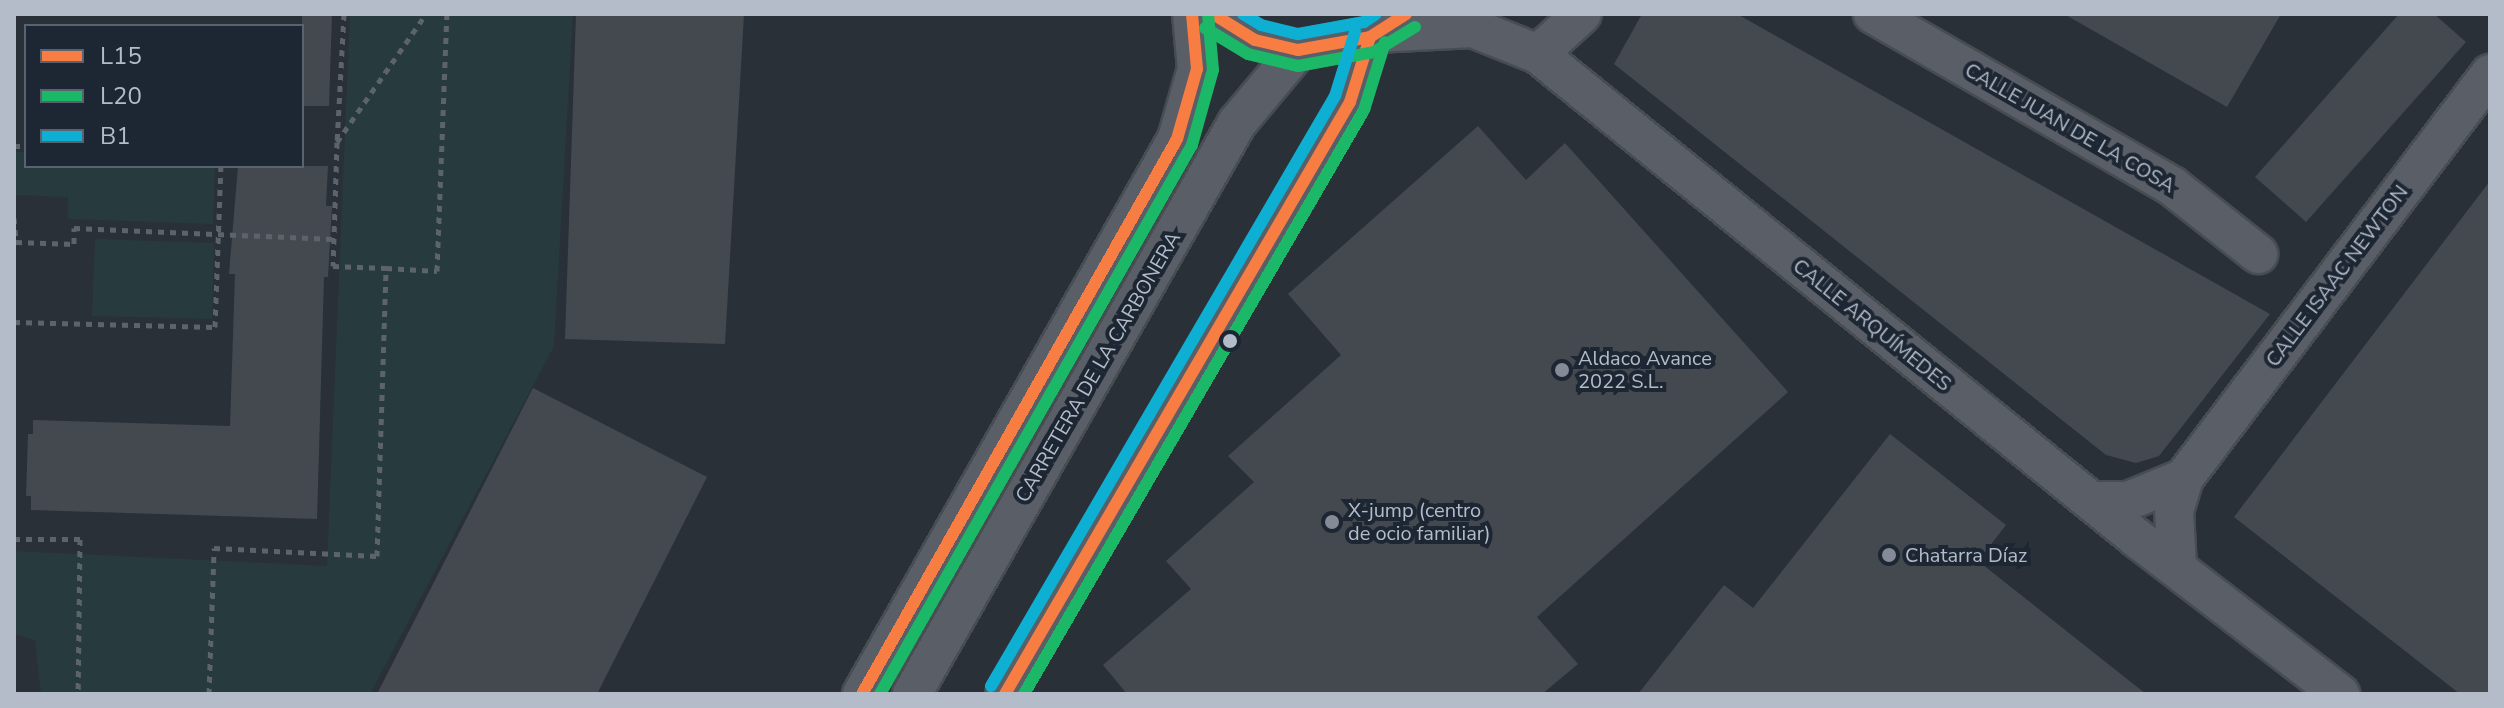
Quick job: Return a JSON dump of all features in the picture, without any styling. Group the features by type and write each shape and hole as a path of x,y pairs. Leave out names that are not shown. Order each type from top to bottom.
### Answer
{"street":[{"path":"862,694 1177,139 1197,69 1192,14"},
{"path":"1213,14 1255,40 1298,50"},
{"path":"1502,14 1538,54 1582,14"},
{"name":"CALLE JUAN DE LA COSA","path":"1873,14 2172,186 2258,254"},
{"name":"CALLE ARQUÍMEDES","path":"1298,50 1396,29 1473,28 1538,54 2092,501 2340,694"},
{"path":"1350,102 1396,29"},
{"path":"1005,694 1350,102 1396,29"},
{"name":"CARRETERA DE LA CARBONERA","path":"912,694 1237,123 1298,50"},
{"name":"CALLE ISAAC NEWTON","path":"2177,568 2174,511 2184,478 2490,74"},
{"path":"2092,501 2128,501 2184,478"}],"path":[{"path":"344,14 333,266 437,271 447,14"},
{"path":"337,142 426,14"},
{"path":"14,322 215,327 221,168"},
{"path":"14,218 16,242 74,244 74,228 334,239"},
{"path":"209,694 214,548 377,556 386,268"},
{"path":"14,539 80,539 78,694"}],"green space":[{"path":"350,14 573,14 554,346 370,694 41,694 35,640 14,634 14,551 327,566"},
{"path":"14,152 24,152 24,168 215,168 213,224 68,219 68,197 14,195"},
{"path":"95,239 214,243 212,319 92,316"}],"building":[{"path":"302,14 332,14 329,106 304,106"},
{"path":"576,14 744,14 725,344 565,339"},
{"path":"1642,14 1737,14 2270,314 2159,456 2136,463 2106,455 1614,64"},
{"path":"2064,14 2281,14 2227,107"},
{"path":"2399,14 2434,14 2466,42 2306,222 2255,177"},
{"path":"1478,126 1526,180 1565,143 1788,392 1537,617 1578,664 1542,694 1127,694 1103,665 1191,589 1166,561 1254,482 1228,456 1341,355 1288,294"},
{"path":"328,166 326,206 332,206 328,277 324,277 317,519 31,510 31,496 26,496 28,434 33,434 33,420 230,426 235,274 229,274 238,168"},
{"path":"2490,181 2490,694 2460,694 2234,517"},
{"path":"533,388 707,477 597,694 377,694"},
{"name":"Chatarra Díaz","path":"1890,434 2006,525 1978,561 2146,694 1638,694 1724,585 1753,608"}],"transit line":[{"name":"L15","path":"862,694 1177,139 1197,69 1192,14"},
{"name":"L20","path":"880,694 1192,145 1213,70 1208,14"},
{"name":"L15","path":"1213,14 1255,40 1298,50 1370,37 1406,14"},
{"name":"B1","path":"1243,14 1261,25 1298,34 1364,22 1376,14"},
{"name":"L20","path":"1205,28 1248,54 1298,66 1374,52 1415,27"},
{"name":"B1","path":"991,686 1335,96 1355,32"},
{"name":"L15","path":"1005,694 1350,102 1370,37"},
{"name":"L20","path":"1024,694 1364,110 1385,42"}],"place":[{"name":"Aldaco Avance 2022 S.L.","path":"1562,370"},
{"name":"X-jump (centro de ocio familiar)","path":"1332,522"},
{"name":"Chatarra Díaz","path":"1889,555"}]}
